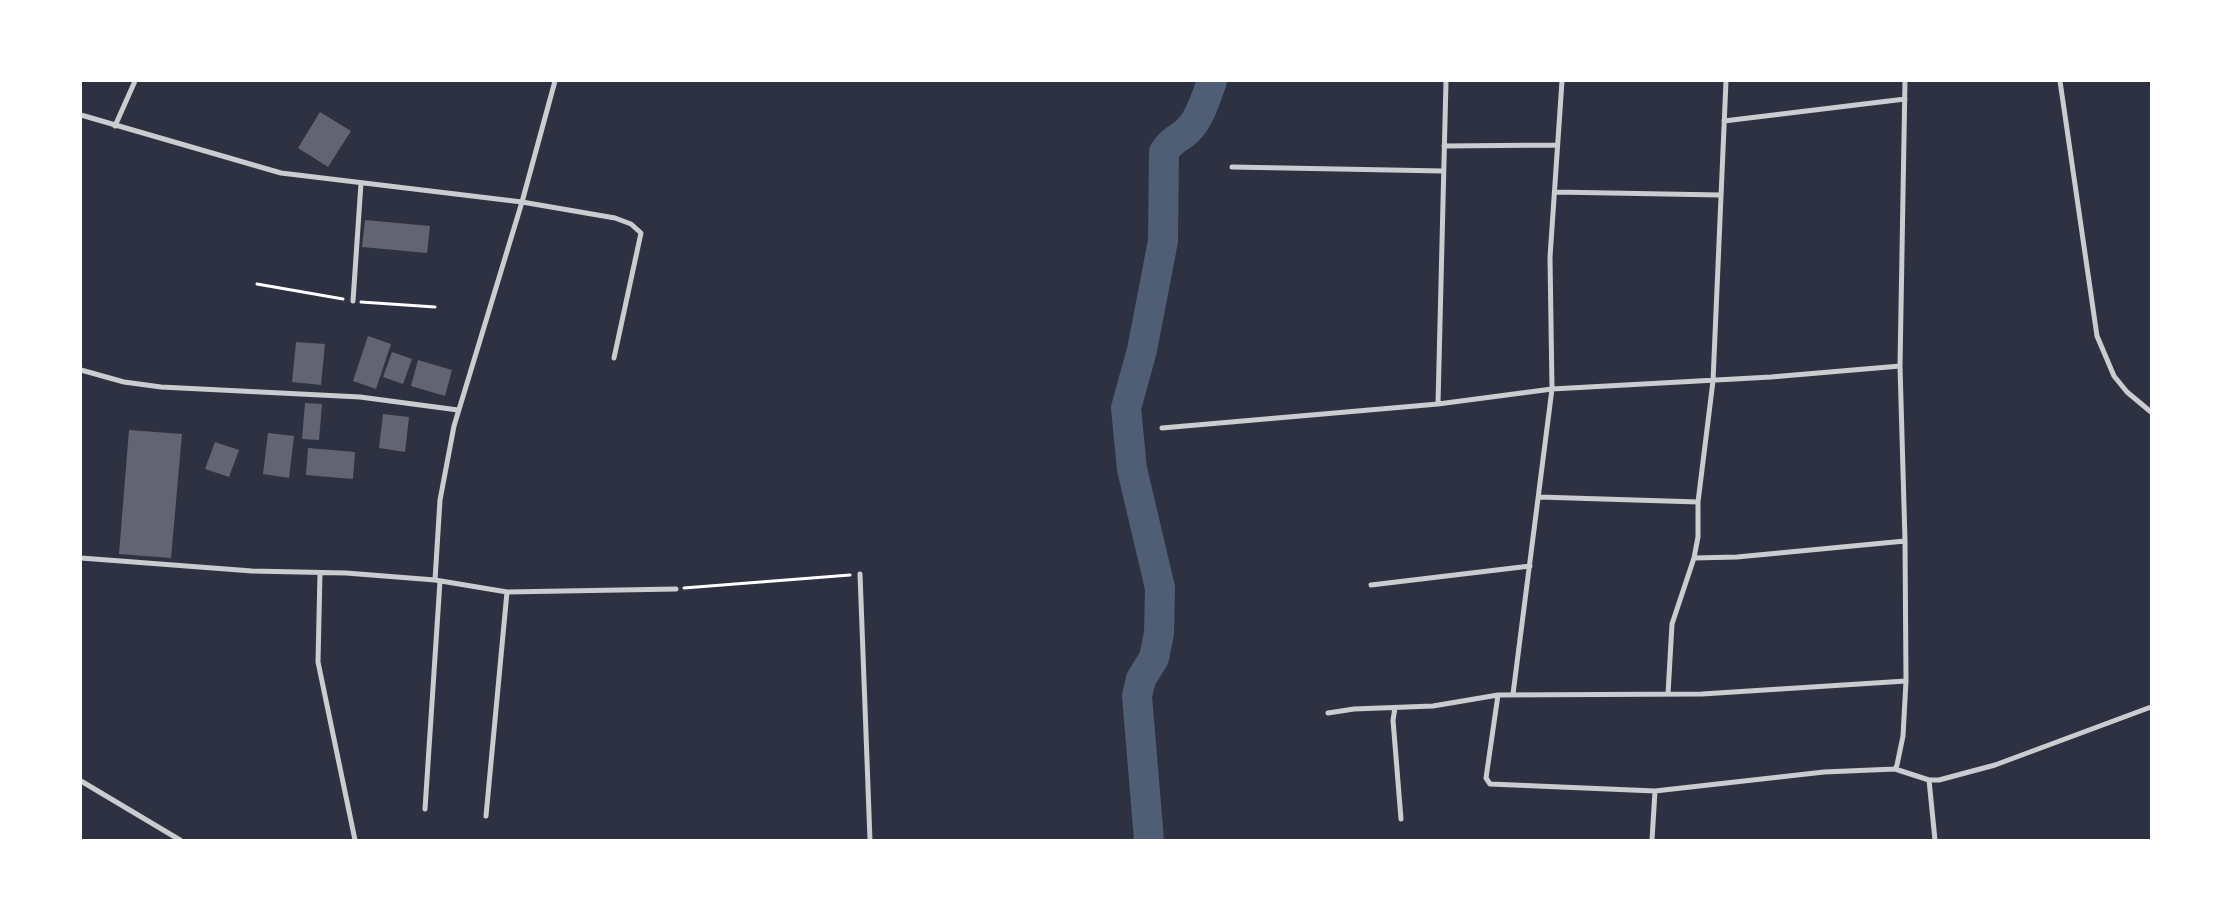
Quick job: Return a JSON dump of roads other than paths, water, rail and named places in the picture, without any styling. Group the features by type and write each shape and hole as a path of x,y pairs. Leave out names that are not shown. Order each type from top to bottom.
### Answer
{"street":[{"path":"115,126 134,81"},
{"path":"425,809 440,500 443,473 458,410 522,202 555,81"},
{"path":"1438,404 1446,81"},
{"path":"1513,694 1552,389 1550,257 1562,81"},
{"path":"1668,694 1672,624 1694,558 1698,537 1698,502 1713,381 1726,81"},
{"path":"1895,770 1902,736 1906,681 1905,541 1900,366 1906,81"},
{"path":"2060,81 2097,336 2114,376 2127,392 2151,412"},
{"path":"1724,121 1905,99"},
{"path":"81,115 281,173 522,202 615,218 632,224 641,230 614,358"},
{"path":"1444,146 1557,145"},
{"path":"1232,167 1443,171"},
{"path":"353,301 361,183"},
{"path":"1555,192 1720,195"},
{"path":"1162,428 1438,404 1552,389 1713,381 1900,366"},
{"path":"81,370 124,382 161,387 360,397 458,410"},
{"path":"1539,497 1698,502"},
{"path":"1694,558 1737,557 1905,541"},
{"path":"81,558 252,571 320,572 437,581 507,592 676,588"},
{"path":"1371,585 1530,566"},
{"path":"320,572 318,662 355,840"},
{"path":"860,574 870,840"},
{"path":"486,816 507,592"},
{"path":"1328,713 1354,709 1433,706 1513,694 1668,694 1906,681"},
{"path":"1498,695 1487,761 1486,778 1490,784 1656,792 1824,772 1895,770 1929,780 1995,765 2151,707"},
{"path":"1395,708 1394,720 1401,819"},
{"path":"1929,780 1935,840"},
{"path":"81,781 180,840"},
{"path":"1652,840 1656,792"}],"waterway":[{"path":"1149,840 1137,696 1141,679 1154,658 1159,633 1160,588 1132,469 1126,408 1142,350 1163,241 1164,152 1171,143 1187,132 1194,123 1203,106 1212,81"}]}
